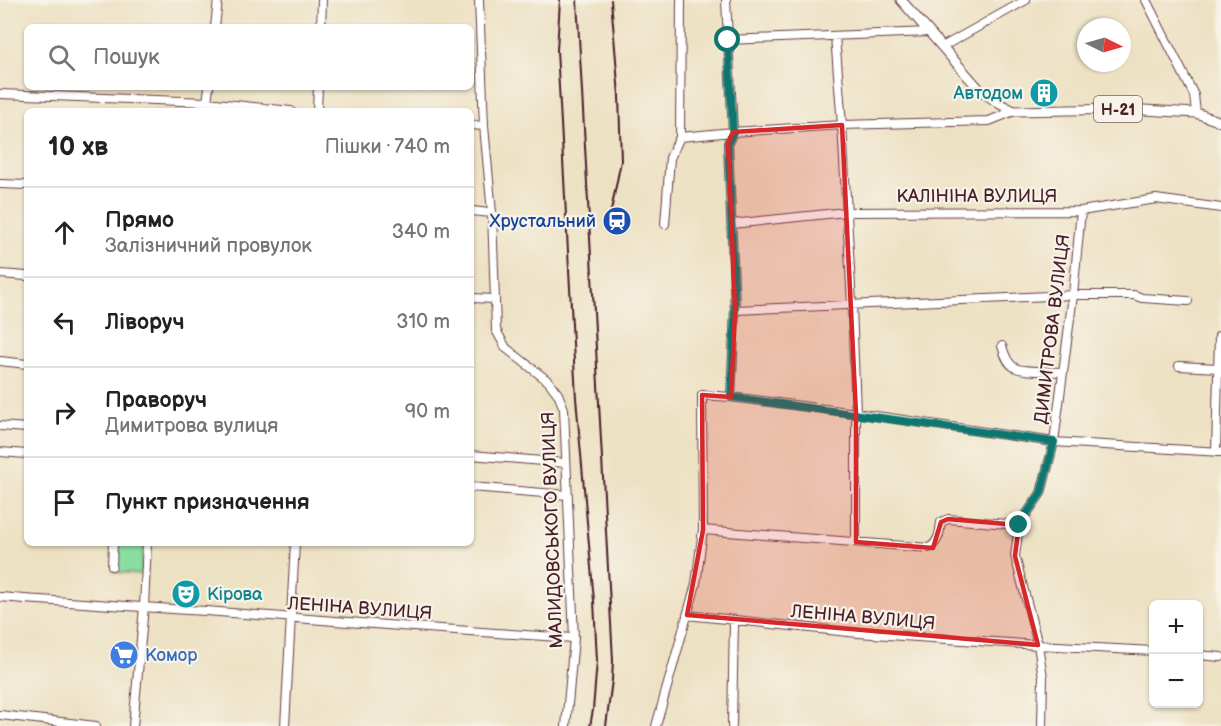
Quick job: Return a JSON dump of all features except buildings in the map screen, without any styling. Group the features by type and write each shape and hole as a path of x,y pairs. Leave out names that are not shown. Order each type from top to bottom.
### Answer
{"main road":[{"path":"901,0 980,90 1014,111"},
{"name":"Н-21","path":"1014,111 1126,109 1196,113 1221,122"}],"street":[{"path":"215,24 218,0"},
{"path":"321,24 322,0"},
{"name":"МАЛИДОВСЬКОГО ВУЛИЦЯ","path":"479,0 484,126 492,213 496,330 507,348 548,381 558,394 564,409 574,638 566,726"},
{"path":"665,224 670,158 680,137 681,0"},
{"path":"726,0 733,132 728,143 735,310 731,397"},
{"path":"942,47 1026,0"},
{"path":"1146,0 1194,95 1196,113"},
{"path":"728,40 929,33"},
{"path":"835,36 852,305 856,413 856,542"},
{"path":"200,108 207,102 209,90"},
{"path":"317,108 318,90"},
{"path":"0,94 207,102 263,108"},
{"path":"680,137 842,125 989,121 1014,111"},
{"path":"474,125 484,126"},
{"path":"0,184 24,185"},
{"name":"КАЛІНІНА ВУЛИЦЯ","path":"732,224 846,212 1081,210 1156,199 1221,208"},
{"name":"ДИМИТРОВА ВУЛИЦЯ","path":"1042,726 1043,677 1038,645 1015,556 1019,525 1041,493 1054,442 1081,210"},
{"path":"474,211 492,213"},
{"path":"0,274 24,276"},
{"path":"735,310 1072,295 1134,295 1142,298 1188,301"},
{"path":"474,298 495,299"},
{"path":"657,726 696,584 703,530 702,395 856,413 1054,442 1218,452 1220,336"},
{"path":"1002,346 1007,359 1014,367 1063,372"},
{"path":"0,361 24,364"},
{"path":"1179,366 1218,368"},
{"path":"0,426 24,428"},
{"path":"0,452 24,454"},
{"path":"474,455 566,463"},
{"path":"474,487 567,495"},
{"path":"703,530 930,548 939,536 942,522 948,519 1019,525"},
{"path":"112,566 113,546"},
{"path":"132,726 144,607 147,546"},
{"path":"285,726 295,546"},
{"name":"ЛЕНІНА ВУЛИЦЯ","path":"0,597 574,638"},
{"name":"ЛЕНІНА ВУЛИЦЯ","path":"687,615 858,633 1149,651"},
{"path":"732,726 734,621"},
{"path":"1203,655 1221,657"},
{"path":"0,715 96,726"}],"highlighted area":[{"path":"842,125 856,413 856,542 933,548 941,522 948,519 1019,525 1015,556 1038,645 687,615 703,530 702,395 731,397 735,310 728,143 733,132"}],"green space":[{"path":"117,546 144,546 141,574 114,572"}],"railway":[{"path":"560,0 557,50 576,398 597,661 590,726"},
{"path":"577,0 613,660 606,726"},
{"path":"609,221 621,161 619,96 611,0"}],"place":[{"name":"Автодом","path":"1044,93"},
{"name":"Хрустальний","path":"617,221"},
{"name":"Кірова","path":"186,594"},
{"name":"Комор","path":"124,655"}],"route":[{"path":"728,40 733,132 728,143 735,310 731,397 1054,442 1041,493 1019,525"}]}
